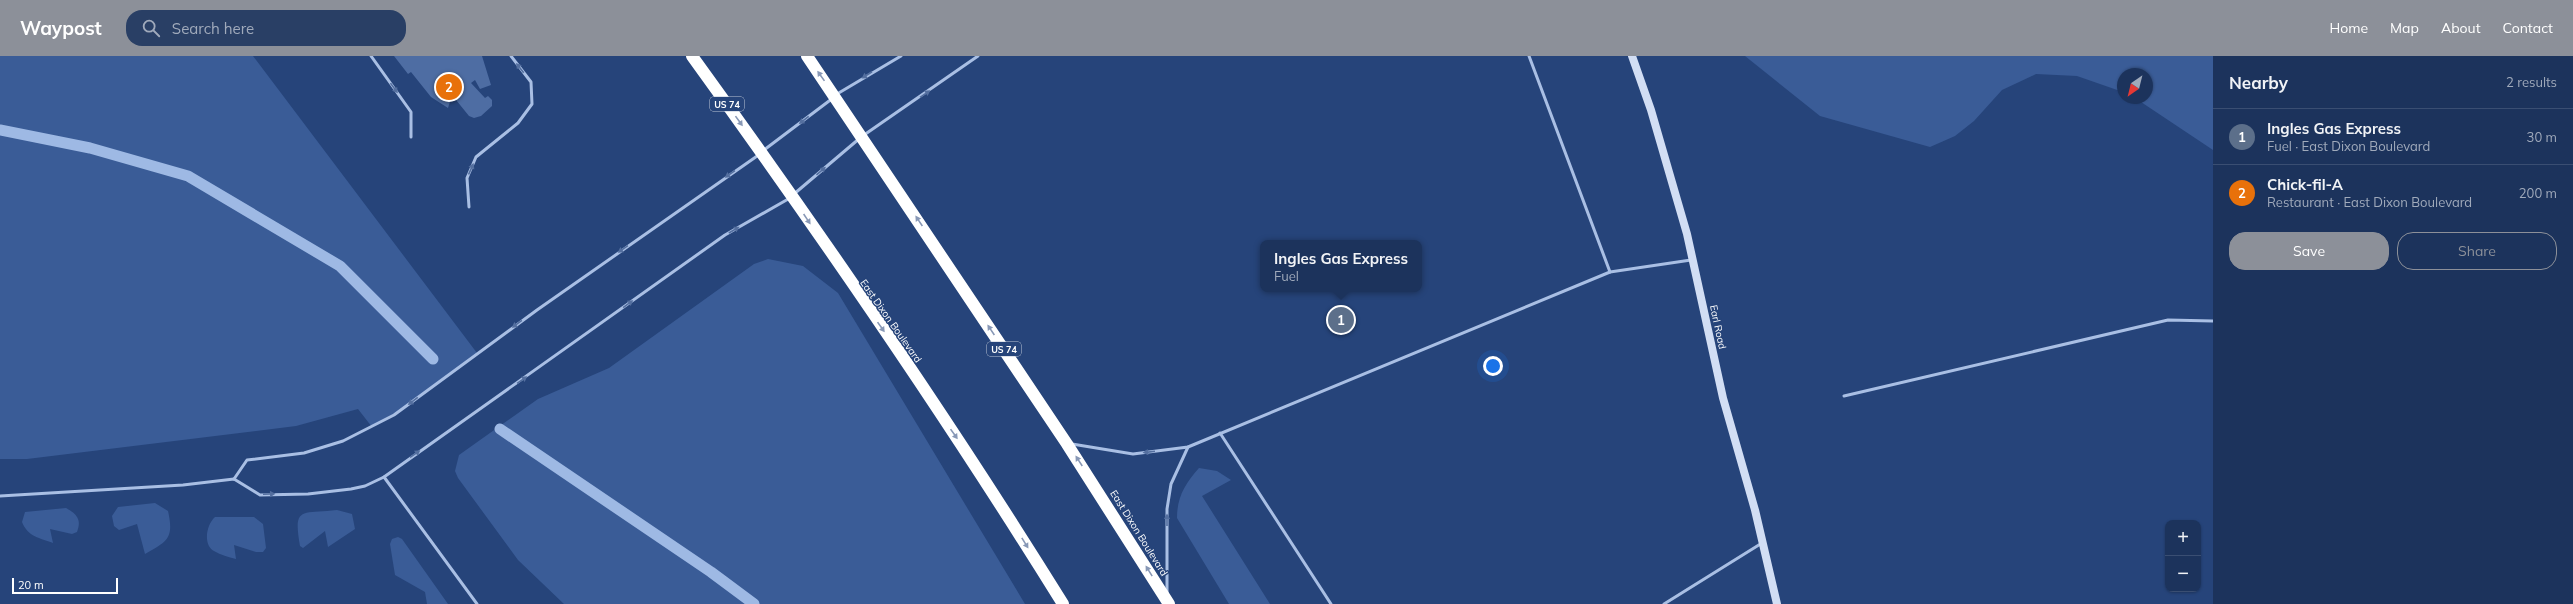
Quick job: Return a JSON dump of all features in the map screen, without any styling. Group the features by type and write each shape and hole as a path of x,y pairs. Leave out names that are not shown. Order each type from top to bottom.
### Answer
{"highway":[{"name":"East Dixon Boulevard","path":"692,56 762,152 985,478 1063,604"},
{"name":"East Dixon Boulevard","path":"807,56 1067,444 1168,602"}],"main road":[{"name":"Earl Road","path":"1632,56 1652,110 1693,260 1723,398 1763,542 1777,604"}],"lane":[{"path":"371,56 411,112 411,137"},
{"path":"469,207 467,178 476,157 518,123 532,104 531,82 510,56"},
{"path":"234,479 247,460 304,453 343,441 394,415 537,310 762,152 835,96 900,56"},
{"path":"0,496 183,486 234,479 260,495 308,494 365,486 384,477 725,235 792,197 862,136 978,56"},
{"path":"1529,56 1610,272"},
{"path":"1067,444 1134,454 1188,447 1610,272 1693,260"},
{"path":"1844,396 2168,320 2213,321"},
{"path":"1220,433 1331,604"},
{"path":"1168,602 1167,509 1171,484 1188,447"},
{"path":"384,477 477,604"},
{"path":"1664,604 1763,542"}],"shaded area":[{"path":"0,56 253,56 477,353 394,415 372,427 358,409 296,426 27,459 0,459"},
{"path":"1745,56 2213,56 2213,150 2144,104 2153,104 2153,68 2117,68 2117,90 2077,76 2036,74 2002,90 1974,121 1955,136 1930,147 1820,116"},
{"path":"768,259 803,266 838,293 1025,604 564,604 518,560 458,478 455,471 459,455 538,399 609,368 754,264"},
{"path":"1199,468 1217,471 1231,480 1202,496 1270,604 1229,604 1177,518 1180,497"},
{"path":"155,503 168,511 170,520 169,533 164,542 145,554 137,524 119,530 114,526 112,516 118,507"},
{"path":"66,508 78,518 79,524 77,532 72,534 50,529 53,543 31,534 22,522 25,512"},
{"path":"337,510 352,514 355,529 328,547 325,531 303,548 300,546 298,524 299,518 302,514"},
{"path":"215,517 254,517 263,524 266,548 263,552 256,552 234,545 236,559 214,551 208,544 207,535 210,525"},
{"path":"398,537 402,539 448,604 427,604 425,592 395,575 390,544 392,539"}],"building":[{"path":"394,56 482,56 491,85 480,89 475,80 471,83 485,98 488,96 492,100 492,106 481,116 474,118 469,116 452,95 448,108 431,97 411,72 408,74"}],"waterway":[{"path":"0,130 90,148 188,176 340,266 433,359"},
{"path":"500,429 711,572 754,604"}],"place":[{"name":"Chick-fil-A","path":"449,87"},
{"name":"Ingles Gas Express","path":"1341,320"}]}
